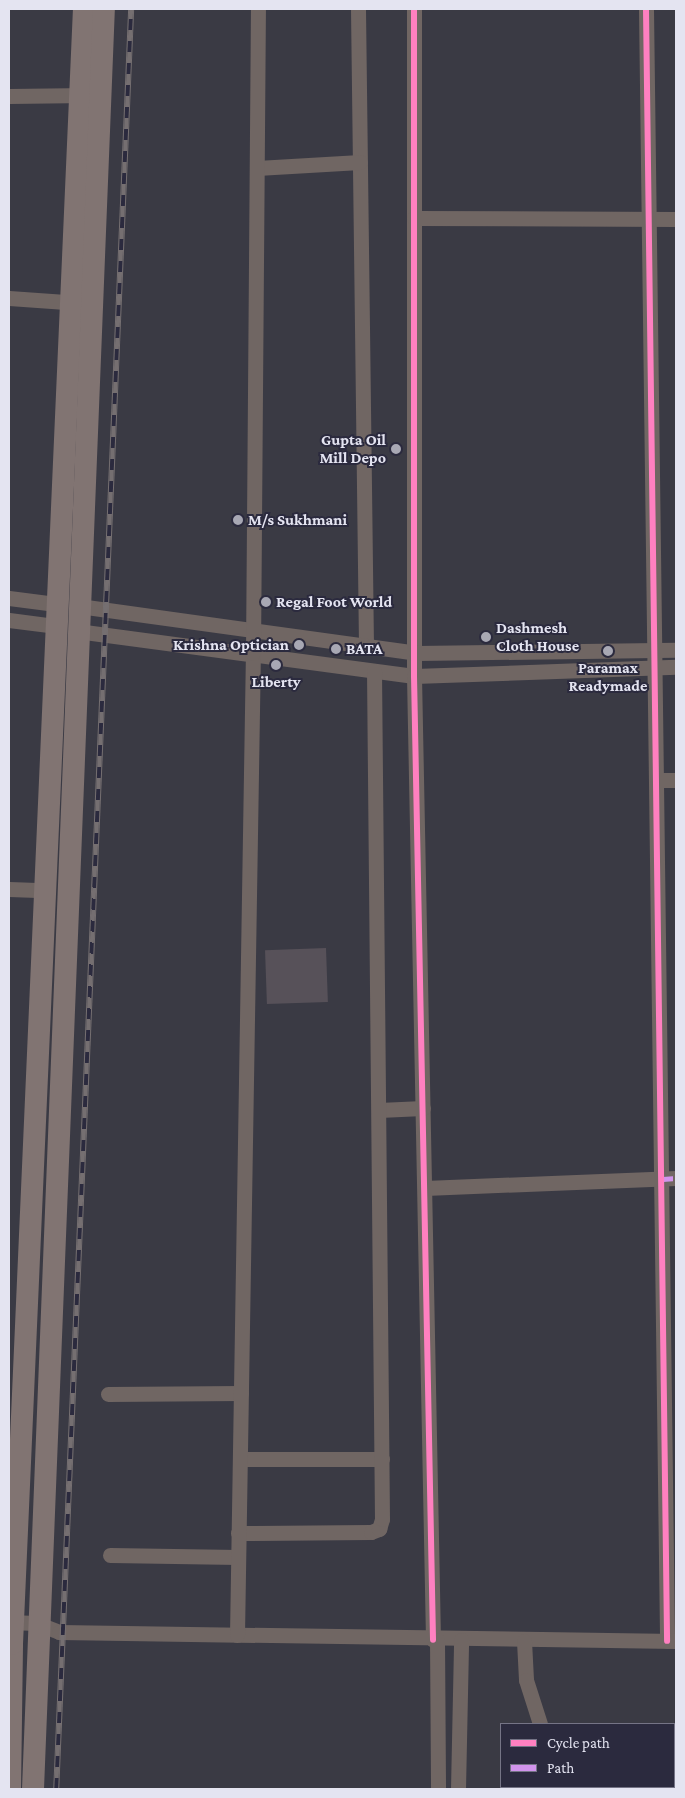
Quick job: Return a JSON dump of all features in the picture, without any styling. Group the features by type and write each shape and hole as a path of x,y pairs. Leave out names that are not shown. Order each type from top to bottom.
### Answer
{"highway":[{"path":"84,9 92,94"},
{"path":"10,1789 12,1560 48,1111 79,606 83,304 92,94 104,9"},
{"path":"33,1789 48,1111 44,890 56,604 83,304"}],"street":[{"path":"237,1635 253,653 258,9"},
{"path":"358,9 366,645"},
{"path":"414,9 416,654 414,676 438,1789"},
{"path":"10,1633 59,1632 435,1640 672,1641 670,1178 656,780 646,9"},
{"path":"9,96 92,94"},
{"path":"257,168 360,162"},
{"path":"414,218 676,219"},
{"path":"9,298 83,304"},
{"path":"9,598 56,604"},
{"path":"79,606 253,628 416,654 676,650"},
{"path":"9,620 55,626"},
{"path":"77,631 414,676 676,667"},
{"path":"238,1533 376,1531 382,1519 374,671"},
{"path":"656,780 676,780"},
{"path":"9,888 44,890"},
{"path":"379,1110 423,1108"},
{"path":"425,1188 670,1178"},
{"path":"108,1394 241,1393"},
{"path":"240,1460 382,1458"},
{"path":"110,1555 238,1558"},
{"path":"10,1633 36,1633"},
{"path":"458,1789 461,1640"},
{"path":"524,1641 526,1680 540,1723"}],"building":[{"path":"326,948 328,1002 267,1004 265,950"}],"railway":[{"path":"56,1789 131,9"}],"marked path":[{"path":"663,1179 676,1178"}],"cycle path":[{"path":"414,9 414,676 433,1640"},
{"path":"646,9 667,1641"}],"place":[{"name":"Gupta Oil Mill Depo","path":"396,449"},
{"name":"M/s Sukhmani","path":"238,520"},
{"name":"Regal Foot World","path":"266,602"},
{"name":"Dashmesh Cloth House","path":"486,637"},
{"name":"Krishna Optician","path":"299,645"},
{"name":"BATA","path":"336,649"},
{"name":"Paramax Readymade","path":"608,651"},
{"name":"Liberty","path":"276,665"}]}
